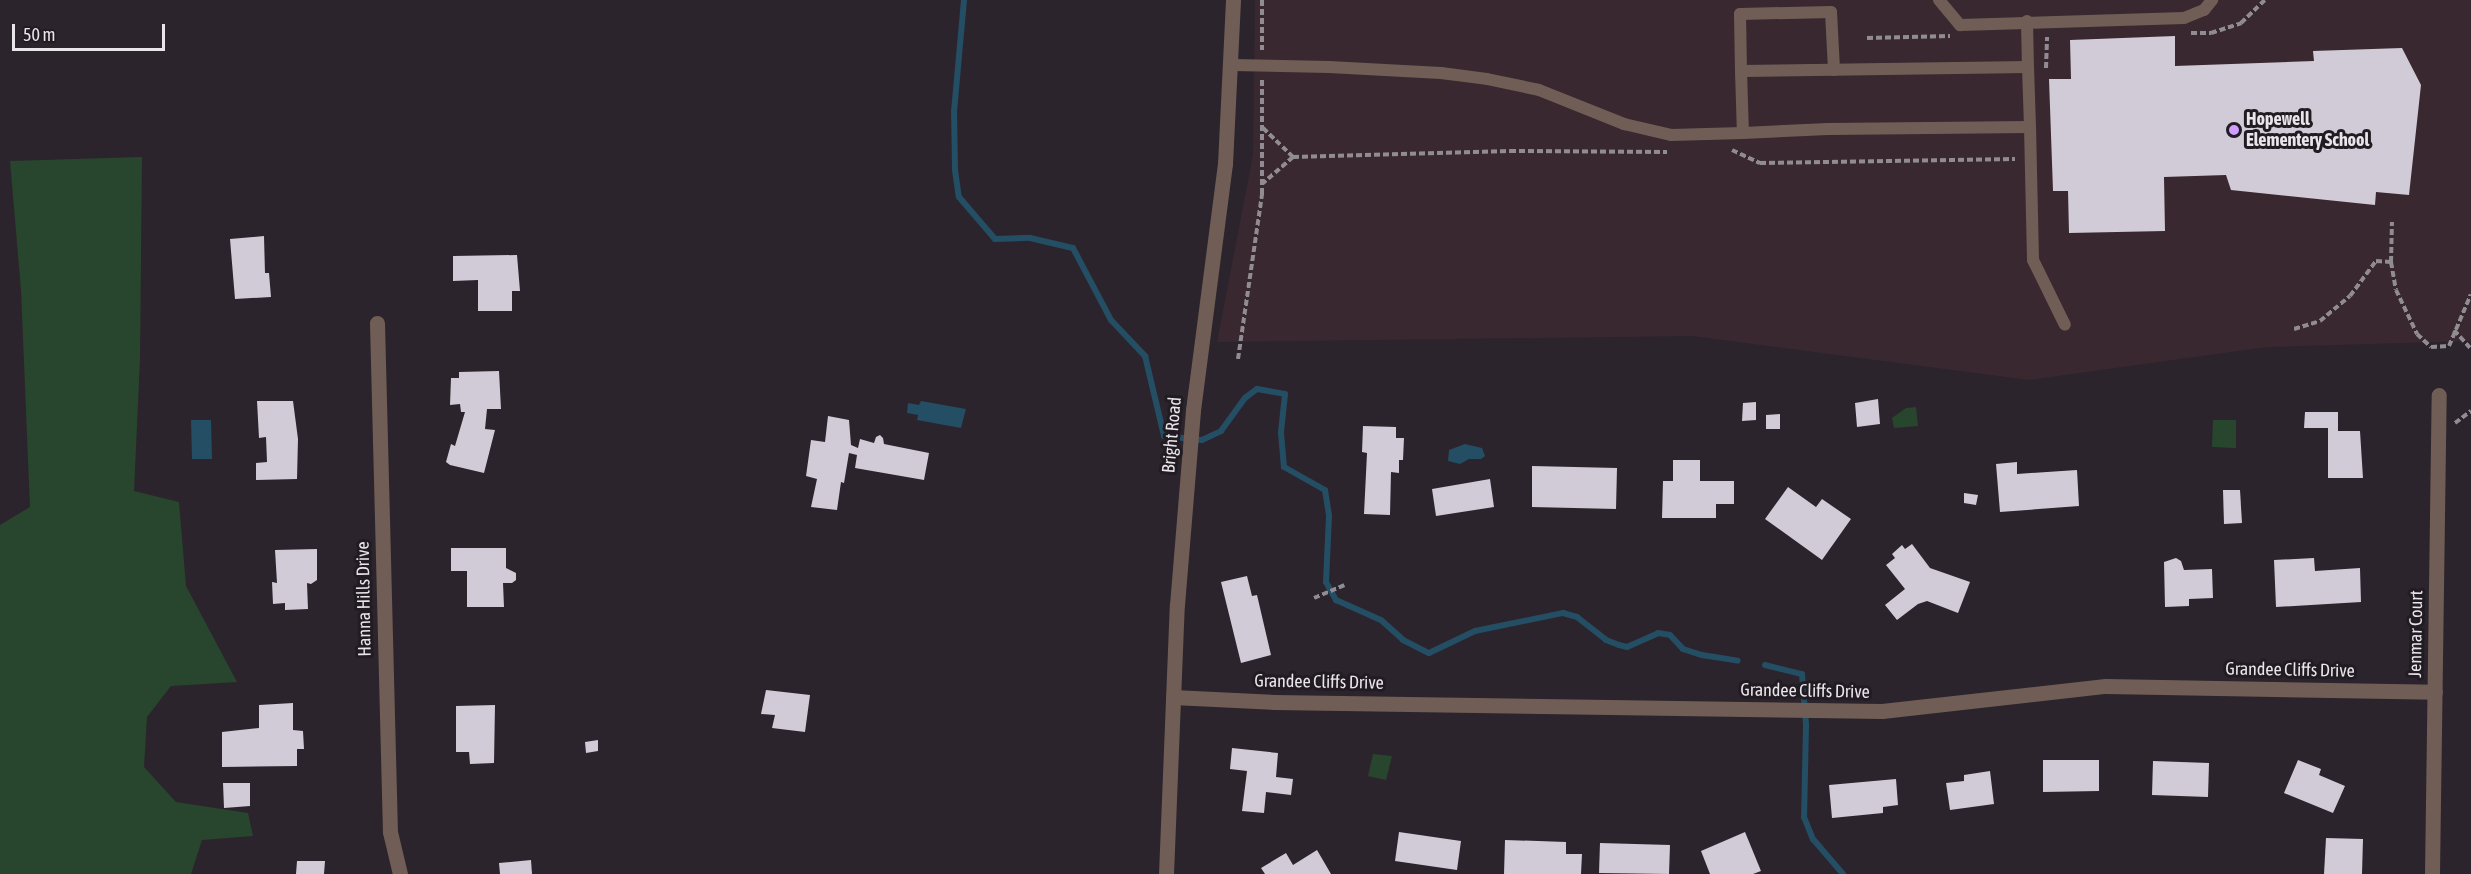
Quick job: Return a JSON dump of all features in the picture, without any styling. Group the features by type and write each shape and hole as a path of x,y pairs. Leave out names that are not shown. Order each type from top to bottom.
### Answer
{"street":[{"name":"Bright Road","path":"1166,874 1177,605 1188,461 1226,164 1233,0"},
{"name":"Hanna Hills Drive","path":"377,323 390,832 400,874"},
{"name":"Jenmar Court","path":"2432,874 2439,395"},
{"name":"Grandee Cliffs Drive","path":"1173,697 1274,702 1882,711 2106,686 2435,692"}],"lane":[{"path":"1939,0 1960,25 2027,21 2184,18 2204,10 2212,0"},
{"path":"1743,133 1740,14 1832,12 1833,70"},
{"path":"2027,21 2033,260 2065,325"},
{"path":"1232,65 1441,73 1487,79 1539,90 1624,124 1671,135 1828,129 2030,127"},
{"path":"1741,71 2028,67"}],"path":[{"path":"1238,359 1262,183 1262,0"},
{"path":"1263,128 1293,157"},
{"path":"1721,150 1732,150 1761,164 2031,159"},
{"path":"1262,183 1293,157 1510,151 1677,152"},
{"path":"2392,222 2391,262 2396,291 2417,334 2431,347 2449,346 2454,329 2471,294"},
{"path":"2294,329 2320,321 2350,296 2376,261 2391,262"},
{"path":"2454,329 2471,349"},
{"path":"1314,598 1344,585"}],"shaded area":[{"path":"1255,0 2471,0 2471,341 2267,347 2029,380 1693,336 1217,342 1253,155"}],"green space":[{"path":"142,157 140,360 134,491 179,502 186,586 237,682 171,686 147,717 144,767 176,802 248,813 253,836 202,840 191,874 0,874 0,525 30,507 21,290 10,161"},
{"path":"1916,407 1918,426 1894,428 1892,418 1906,408"},
{"path":"2213,420 2236,420 2236,448 2212,447"},
{"path":"1373,754 1392,756 1386,780 1368,776"}],"water":[{"path":"921,401 966,409 961,428 917,420 918,415 907,413 908,403 919,405"},
{"path":"191,420 211,420 212,459 192,459"},
{"path":"1465,444 1482,448 1485,456 1481,459 1469,459 1460,464 1448,461 1449,450"}],"building":[{"name":"Hopewell Elementery School","path":"2175,36 2175,66 2314,61 2313,51 2402,48 2421,85 2409,195 2376,192 2375,205 2231,190 2226,175 2164,177 2165,231 2069,233 2068,191 2053,191 2049,79 2071,79 2070,40"},
{"path":"264,236 265,273 269,273 271,297 235,299 230,239"},
{"path":"517,255 520,291 512,291 512,311 478,311 478,280 453,281 453,256"},
{"path":"499,371 501,409 487,409 485,429 495,430 484,473 450,465 446,462 451,444 455,446 465,412 461,412 460,404 450,405 451,378 459,378 459,372"},
{"path":"1878,399 1880,424 1857,427 1855,403"},
{"path":"257,401 293,401 298,439 297,479 256,480 256,463 267,462 266,437 259,438"},
{"path":"1756,402 1756,420 1742,421 1743,403"},
{"path":"2305,412 2338,412 2338,431 2360,431 2363,478 2328,478 2328,428 2304,428"},
{"path":"1780,414 1780,429 1766,429 1766,415"},
{"path":"828,416 849,420 851,445 858,448 860,439 874,443 876,437 880,435 884,444 929,453 924,480 855,468 857,455 849,453 844,483 841,482 837,510 811,507 817,479 806,476 811,440 825,442"},
{"path":"1363,426 1396,427 1396,438 1404,438 1403,460 1399,460 1399,473 1391,472 1390,515 1364,514 1367,453 1362,452"},
{"path":"1673,460 1700,460 1700,481 1734,481 1734,504 1716,504 1716,518 1662,518 1663,481 1673,481"},
{"path":"2017,462 2017,474 2077,470 2079,506 2000,512 1996,464"},
{"path":"1532,466 1617,468 1616,509 1532,507"},
{"path":"1490,479 1494,507 1436,516 1432,489"},
{"path":"1788,487 1816,507 1822,499 1851,519 1822,560 1765,519"},
{"path":"2223,490 2240,490 2242,523 2224,524"},
{"path":"1964,493 1978,495 1976,505 1964,503"},
{"path":"1912,544 1930,568 1970,582 1958,613 1927,601 1918,604 1897,620 1885,605 1905,589 1886,565 1895,558 1892,554 1902,545 1905,549"},
{"path":"451,548 506,548 506,568 516,573 516,580 512,583 503,583 504,607 467,607 467,571 451,571"},
{"path":"317,549 317,580 311,584 307,583 308,609 285,610 285,603 273,604 272,582 277,583 275,550"},
{"path":"2176,558 2181,561 2184,570 2212,569 2213,598 2189,599 2189,606 2165,607 2164,562"},
{"path":"2314,558 2315,571 2360,568 2361,602 2276,607 2274,560"},
{"path":"1247,576 1252,596 1257,595 1271,655 1241,663 1221,582"},
{"path":"766,690 810,695 805,732 772,728 775,715 761,714"},
{"path":"293,703 293,730 303,731 304,749 297,749 297,766 222,767 222,732 259,728 259,705"},
{"path":"495,705 494,763 470,764 469,752 456,752 456,706"},
{"path":"598,740 598,751 586,753 585,742"},
{"path":"1232,748 1278,753 1276,777 1293,779 1291,795 1266,792 1264,813 1242,811 1247,771 1230,769"},
{"path":"2043,760 2099,760 2099,791 2043,792"},
{"path":"2298,760 2321,769 2319,775 2345,786 2333,813 2284,793"},
{"path":"2153,761 2209,763 2208,797 2152,795"},
{"path":"1990,771 1994,804 1950,810 1946,783 1964,781 1964,775"},
{"path":"1896,779 1898,805 1883,807 1883,813 1832,818 1829,785"},
{"path":"223,783 250,783 250,806 224,808"},
{"path":"1399,832 1461,841 1457,870 1395,861"},
{"path":"1745,832 1761,871 1753,874 1710,874 1701,851"},
{"path":"2326,838 2363,839 2362,874 2324,874"},
{"path":"1505,840 1566,842 1566,854 1582,854 1581,874 1504,874"},
{"path":"1600,843 1670,845 1669,874 1599,873"},
{"path":"1317,850 1331,874 1265,874 1261,868 1286,853 1293,865"},
{"path":"531,860 532,874 500,874 499,863"},
{"path":"297,861 325,861 324,874 296,874"}],"waterway":[{"path":"964,0 954,111 955,170 959,197 995,239 1030,238 1073,248 1111,320 1145,356 1164,436 1202,440 1221,431 1245,398 1257,389 1285,394 1281,433 1284,467 1325,490 1329,516 1326,582 1336,600 1381,620 1403,640 1429,653 1475,631 1563,613 1577,617 1606,640 1619,645 1627,647 1658,633 1670,635 1683,649 1702,655 1738,661"},
{"path":"1765,665 1802,674 1806,725 1804,817 1813,839 1843,874"}],"place":[{"name":"Hopewell Elementery School","path":"2234,130"}]}
